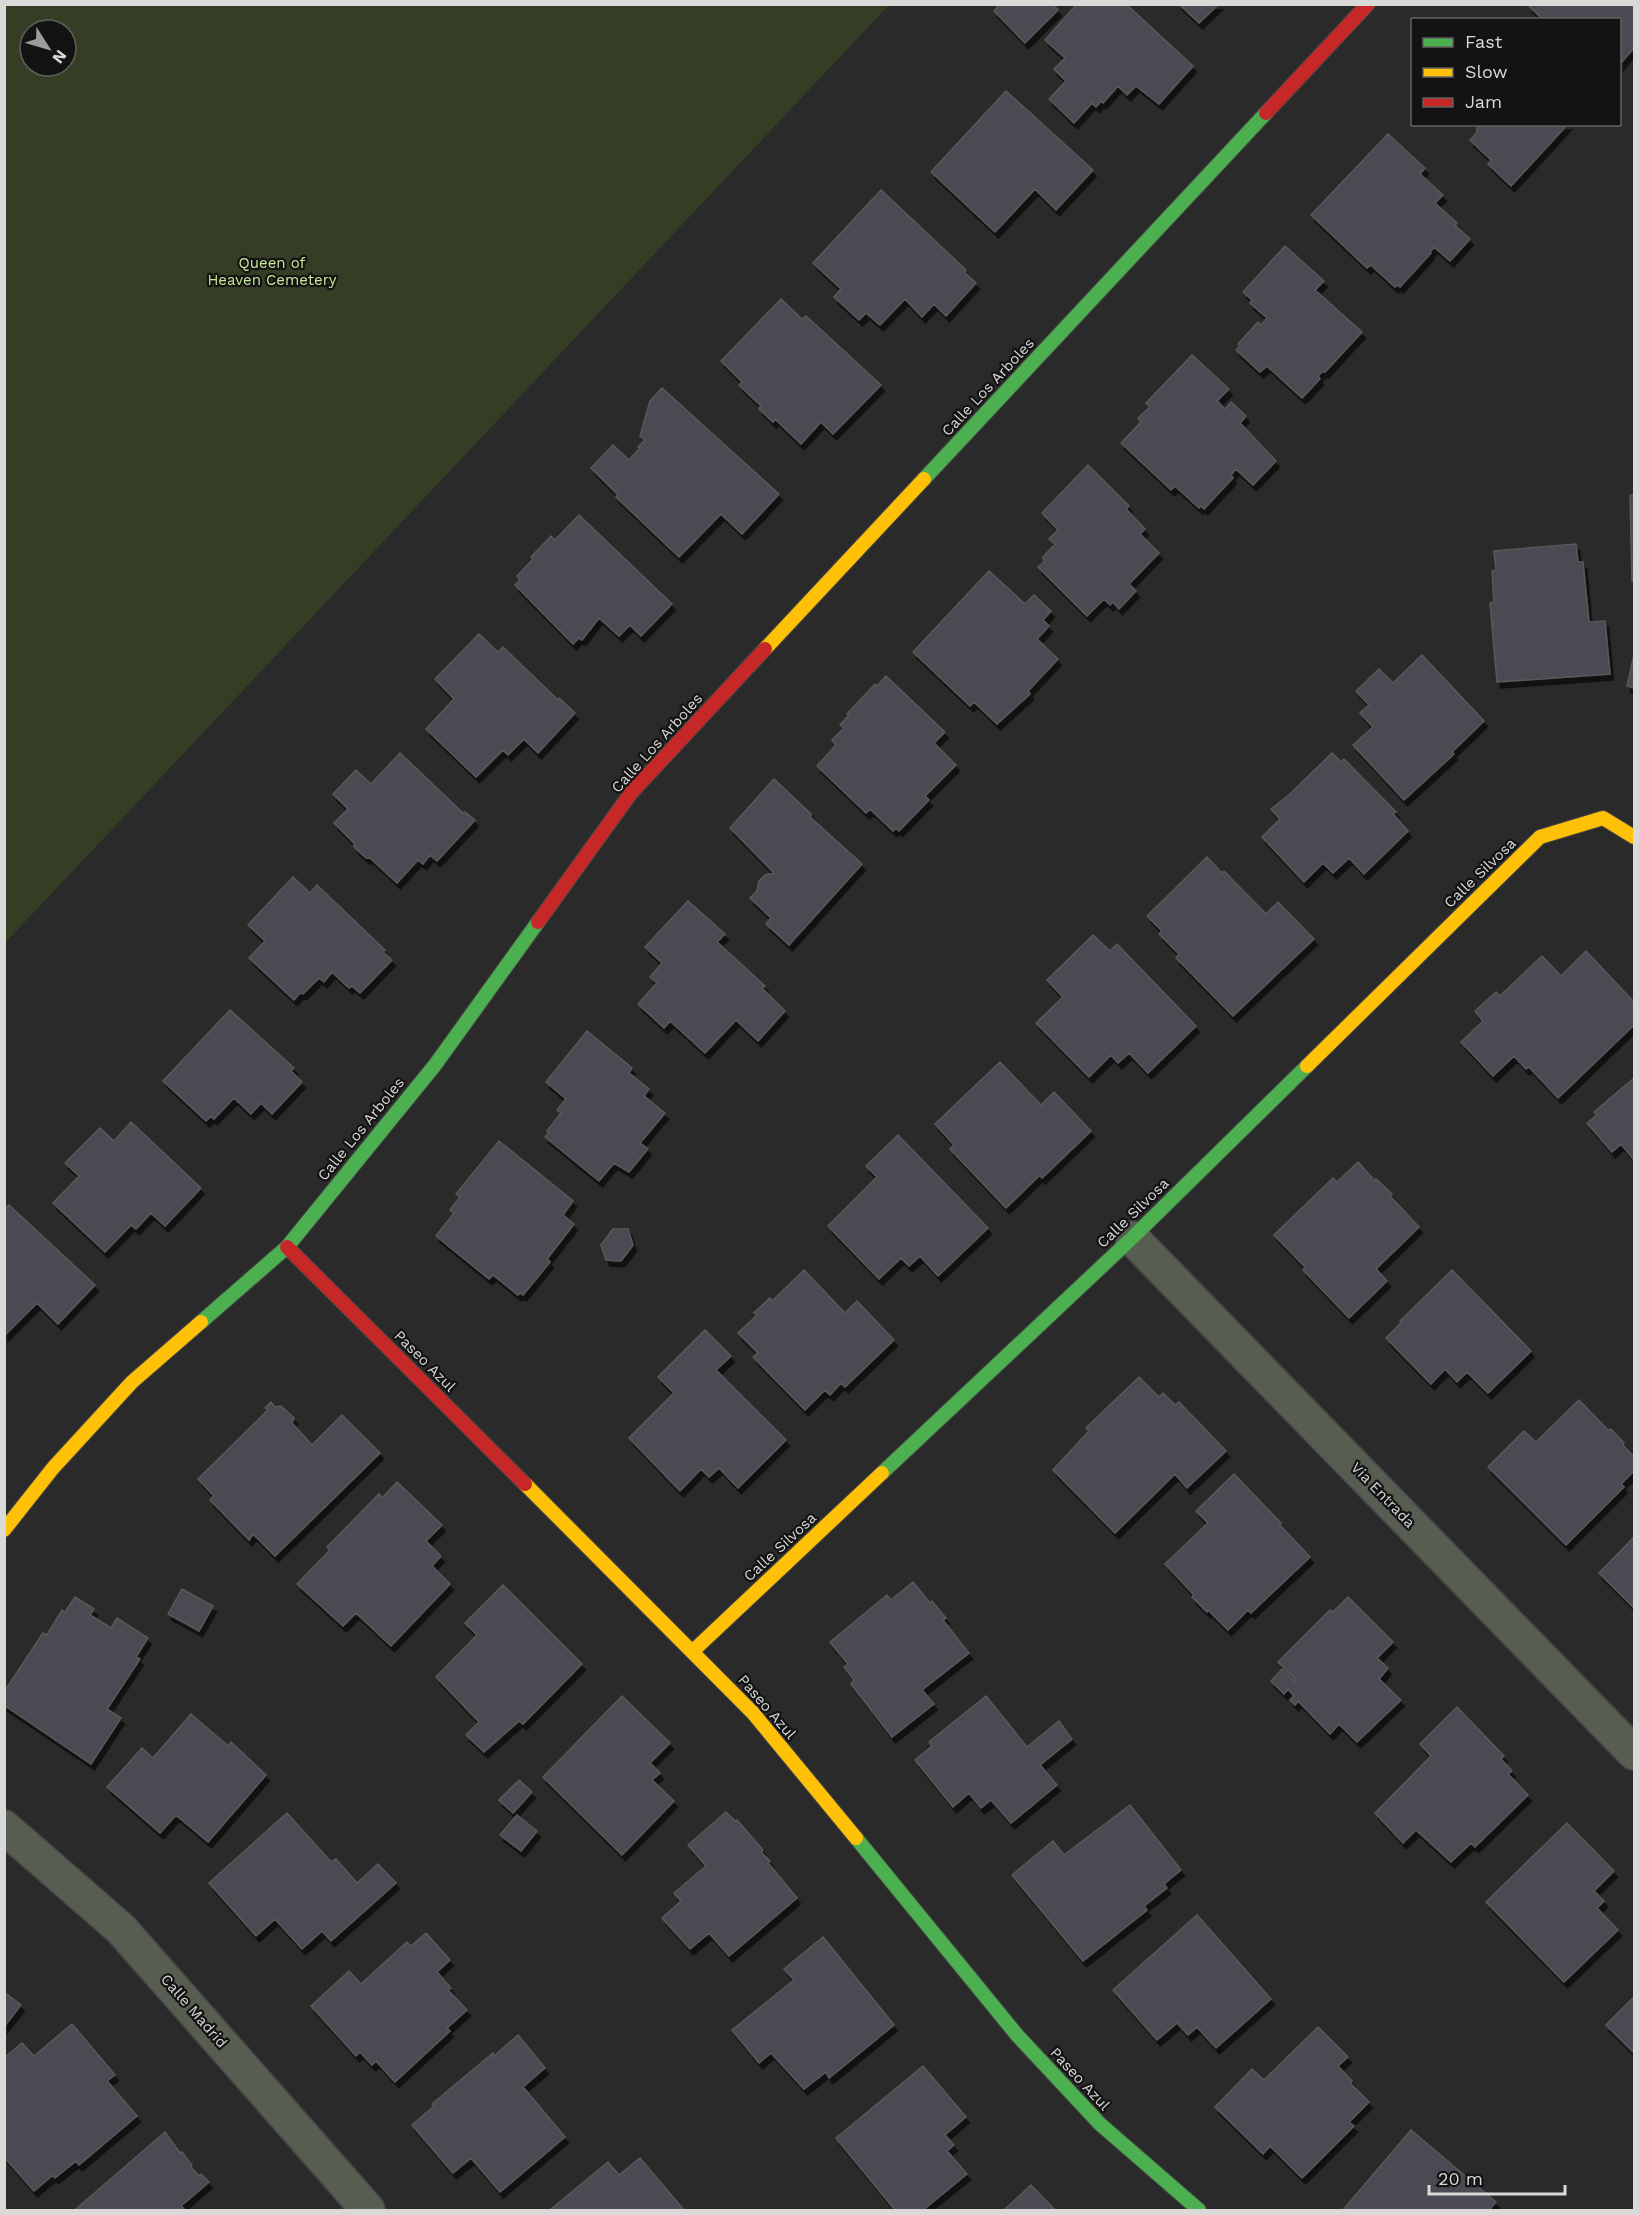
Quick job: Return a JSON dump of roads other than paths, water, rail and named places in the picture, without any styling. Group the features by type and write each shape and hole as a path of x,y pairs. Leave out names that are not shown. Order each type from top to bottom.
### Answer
{"street":[{"name":"Calle Los Arboles","path":"4,1530 53,1468 132,1382 287,1247 435,1065 631,793 1368,4"},
{"name":"Calle Silvosa","path":"693,1651 1132,1238 1540,837 1603,818 1635,837"},
{"name":"Via Entrada","path":"1132,1238 1635,1753"},
{"name":"Paseo Azul","path":"287,1247 753,1713 1017,2035 1100,2124 1199,2211"},
{"name":"Calle Madrid","path":"4,1827 121,1929 368,2211"}],"park label":[{"name":"Queen of Heaven Cemetery","path":"272,272"}]}
